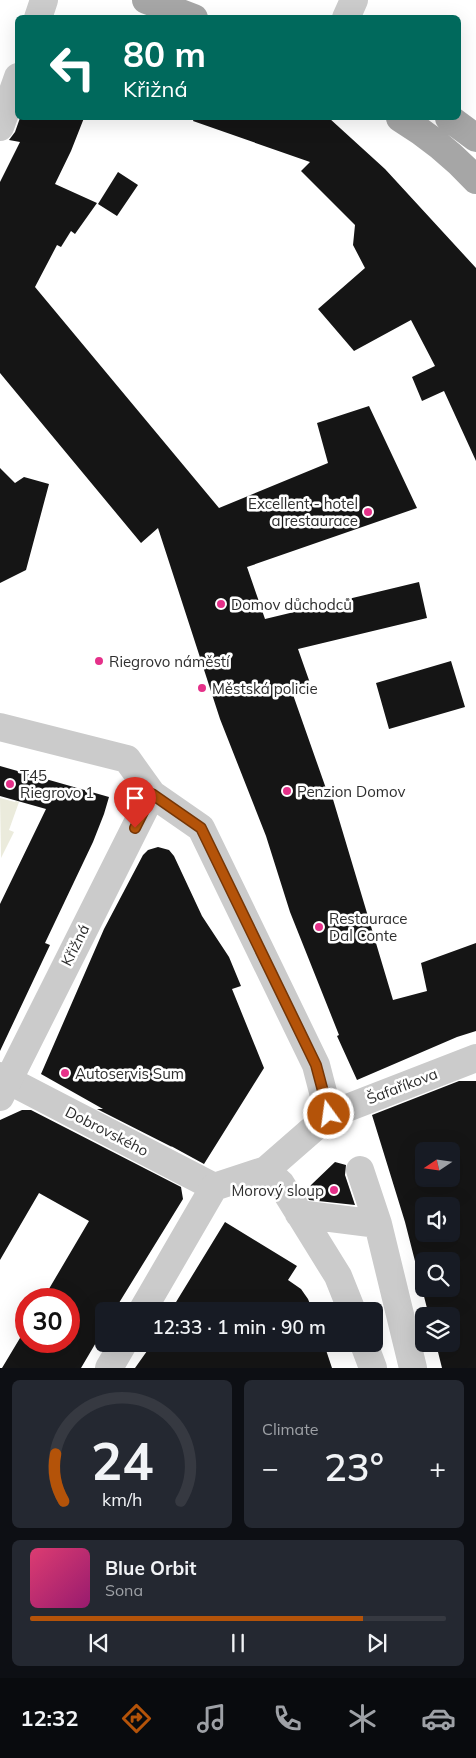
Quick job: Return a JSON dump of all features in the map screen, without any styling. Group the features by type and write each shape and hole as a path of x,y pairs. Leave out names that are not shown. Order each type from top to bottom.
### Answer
{"main road":[{"path":"146,0 186,15"},
{"path":"403,120 439,145 476,180"},
{"path":"452,120 476,138"}],"street":[{"path":"39,15 44,0"},
{"path":"347,15 354,0"},
{"path":"0,127 15,85"},
{"path":"0,727 127,759 152,794 201,828 316,1065 329,1114 266,1170 214,1187 147,1302"},
{"name":"Křižná","path":"3,1084 152,794"},
{"name":"Šafaříkova","path":"329,1114 476,1058"},
{"name":"Dobrovského","path":"3,1084 214,1187"},
{"path":"266,1170 281,1184 338,1276 348,1302"},
{"path":"360,1170 378,1224 413,1368"},
{"path":"299,1214 378,1224"},
{"path":"109,1368 118,1352"},
{"path":"367,1352 373,1368"}],"shaded area":[{"path":"0,798 19,802 9,830 14,832 1,858"}],"building":[{"path":"19,120 83,120 55,184 97,203 75,234 71,231 61,247 57,245 35,287 219,508 328,463 317,423 369,406 417,508 247,567 265,619 419,582 427,618 298,649 310,683 291,689 329,797 332,796 393,1000 427,991 421,963 476,943 476,1031 457,1037 357,1080 337,1036 339,1035 290,912 266,836 220,719 158,528 141,543 0,373 0,182 20,142 9,140 15,132"},
{"path":"331,120 385,169 476,268 476,461 444,391 422,401 412,377 435,366 411,320 354,351 318,309 365,268 353,245 355,225 301,171 310,162 193,121"},
{"path":"118,172 138,185 117,216 98,204"},
{"path":"0,468 15,483 24,477 49,484 26,570 0,583"},
{"path":"451,661 465,707 389,729 376,683"},
{"path":"0,766 109,797 93,842 45,943 50,945 0,1051 0,904 46,809 0,796"},
{"path":"158,847 169,850 174,856 202,916 229,957 241,986 232,989 264,1068 204,1164 97,1109 103,1109 41,1074 104,929 143,855 148,850"},
{"path":"459,1081 476,1081 476,1368 442,1368 438,1352 460,1352 460,1307 427,1307 424,1297 460,1297 460,1252 415,1252 415,1261 372,1115"},
{"path":"22,1110 31,1110 181,1187 183,1199 120,1302 95,1302 95,1344 81,1368 2,1368 15,1346 15,1353 80,1353 80,1288 49,1288 89,1221 39,1193 0,1260 0,1120"},
{"name":"Morový sloup","path":"335,1162 346,1165 345,1175 355,1205 309,1200 308,1198 307,1195 311,1185"},
{"path":"225,1222 297,1266 288,1280 301,1289 309,1302 176,1302"},
{"path":"146,1352 327,1352 332,1368 135,1368"}],"place":[{"name":"Excellent - hotel a restaurace","path":"368,512"},
{"name":"Domov důchodců","path":"221,604"},
{"name":"Riegrovo náměstí","path":"99,661"},
{"name":"Městská policie","path":"202,688"},
{"name":"T45 Riegrovo 1","path":"10,784"},
{"name":"Penzion Domov","path":"287,791"},
{"name":"Restaurace Dal Conte","path":"319,927"},
{"name":"Autoservis Sum","path":"65,1073"},
{"name":"Morový sloup","path":"334,1190"}],"route":[{"path":"135,828 152,794 201,828 316,1065 329,1114"}]}
